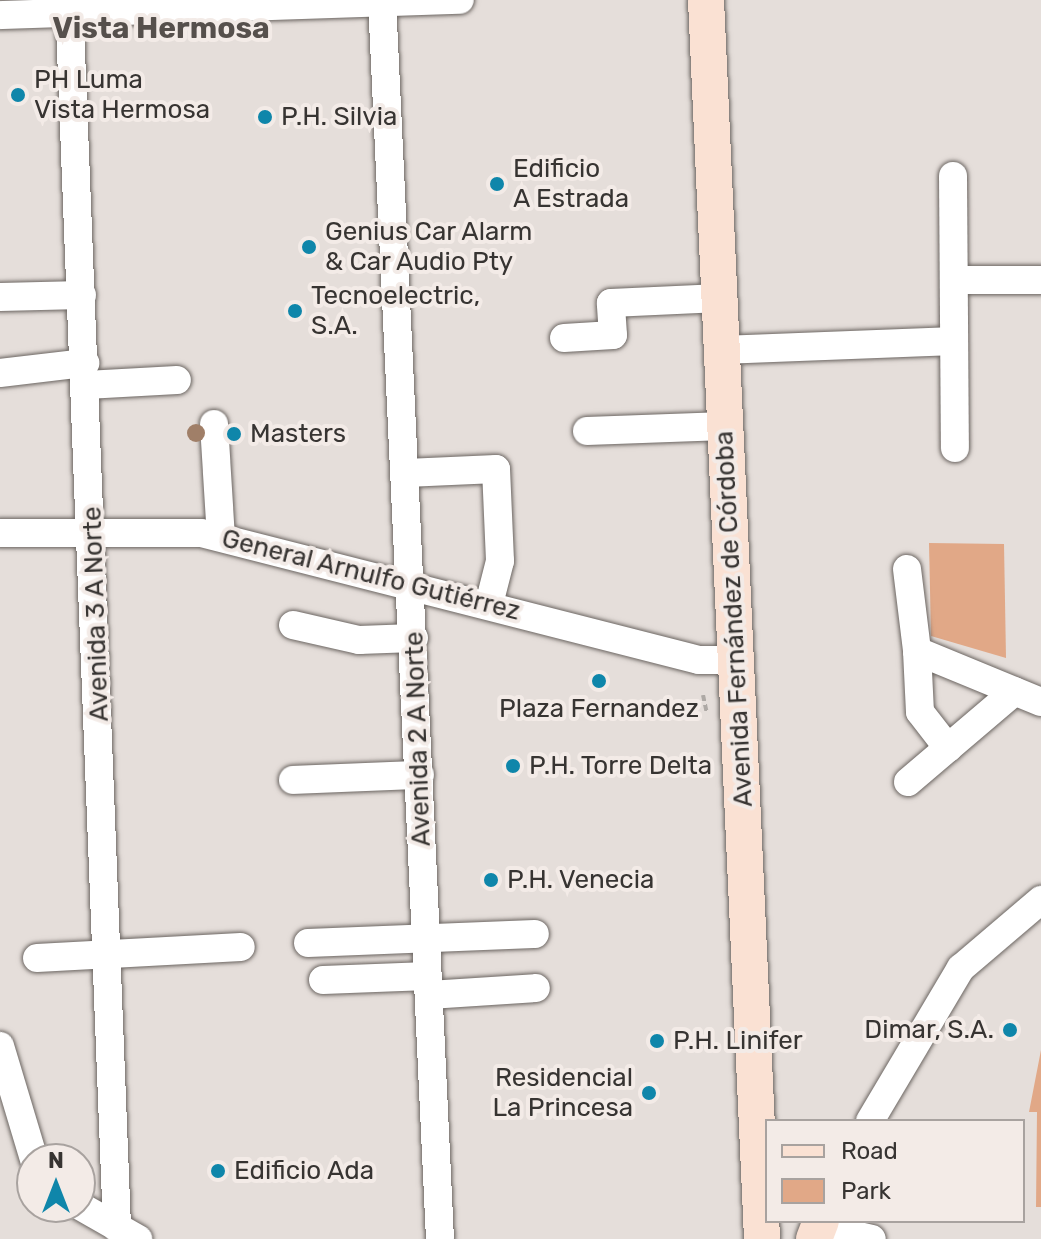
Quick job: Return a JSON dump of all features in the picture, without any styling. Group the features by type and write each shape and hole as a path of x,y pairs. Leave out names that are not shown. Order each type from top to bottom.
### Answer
{"main road":[{"name":"Avenida Fernández de Córdoba","path":"706,0 763,1188 762,1239"}],"street":[{"path":"0,15 69,6 460,0"},
{"name":"Avenida 2 A Norte","path":"382,2 440,1239"},
{"name":"Avenida 3 A Norte","path":"69,6 109,954 128,1233"},
{"path":"953,176 955,448"},
{"path":"954,280 1041,280"},
{"path":"0,297 82,295"},
{"path":"564,338 613,335 611,303 720,298"},
{"path":"722,350 954,341"},
{"path":"0,373 177,380"},
{"path":"214,424 221,537"},
{"path":"587,431 725,426"},
{"path":"406,473 496,469 500,561 489,604"},
{"name":"General Arnulfo Gutiérrez","path":"0,533 93,531 221,537 411,582 699,660 736,660"},
{"path":"907,569 917,651 920,712 948,748"},
{"path":"293,625 359,640 414,638"},
{"path":"917,651 1041,702"},
{"path":"908,782 1015,691"},
{"path":"293,780 420,775"},
{"path":"871,1119 961,968 1041,900"},
{"path":"308,943 535,934"},
{"path":"37,958 241,947"},
{"path":"323,980 536,988"},
{"path":"0,1046 29,1143"},
{"path":"96,1215 128,1233"},
{"path":"818,1229 872,1239"}],"green space":[{"path":"929,543 1004,544 1006,658 931,636"},
{"path":"1041,1050 1041,1207 1036,1207 1037,1112 1029,1112"}],"place":[{"name":"PH Luma Vista Hermosa","path":"18,95"},
{"name":"P.H. Silvia","path":"265,117"},
{"name":"Edificio A Estrada","path":"497,184"},
{"name":"Genius Car Alarm & Car Audio Pty","path":"309,247"},
{"name":"Tecnoelectric, S.A.","path":"295,311"},
{"name":"Masters","path":"234,434"},
{"name":"Plaza Fernandez","path":"599,681"},
{"name":"P.H. Torre Delta","path":"513,766"},
{"name":"P.H. Venecia","path":"491,880"},
{"name":"Dimar, S.A.","path":"1010,1030"},
{"name":"P.H. Linifer","path":"657,1041"},
{"name":"Residencial La Princesa","path":"649,1093"},
{"name":"Edificio Ada","path":"218,1171"}],"district":[{"name":"Vista Hermosa","path":"161,28"}]}
